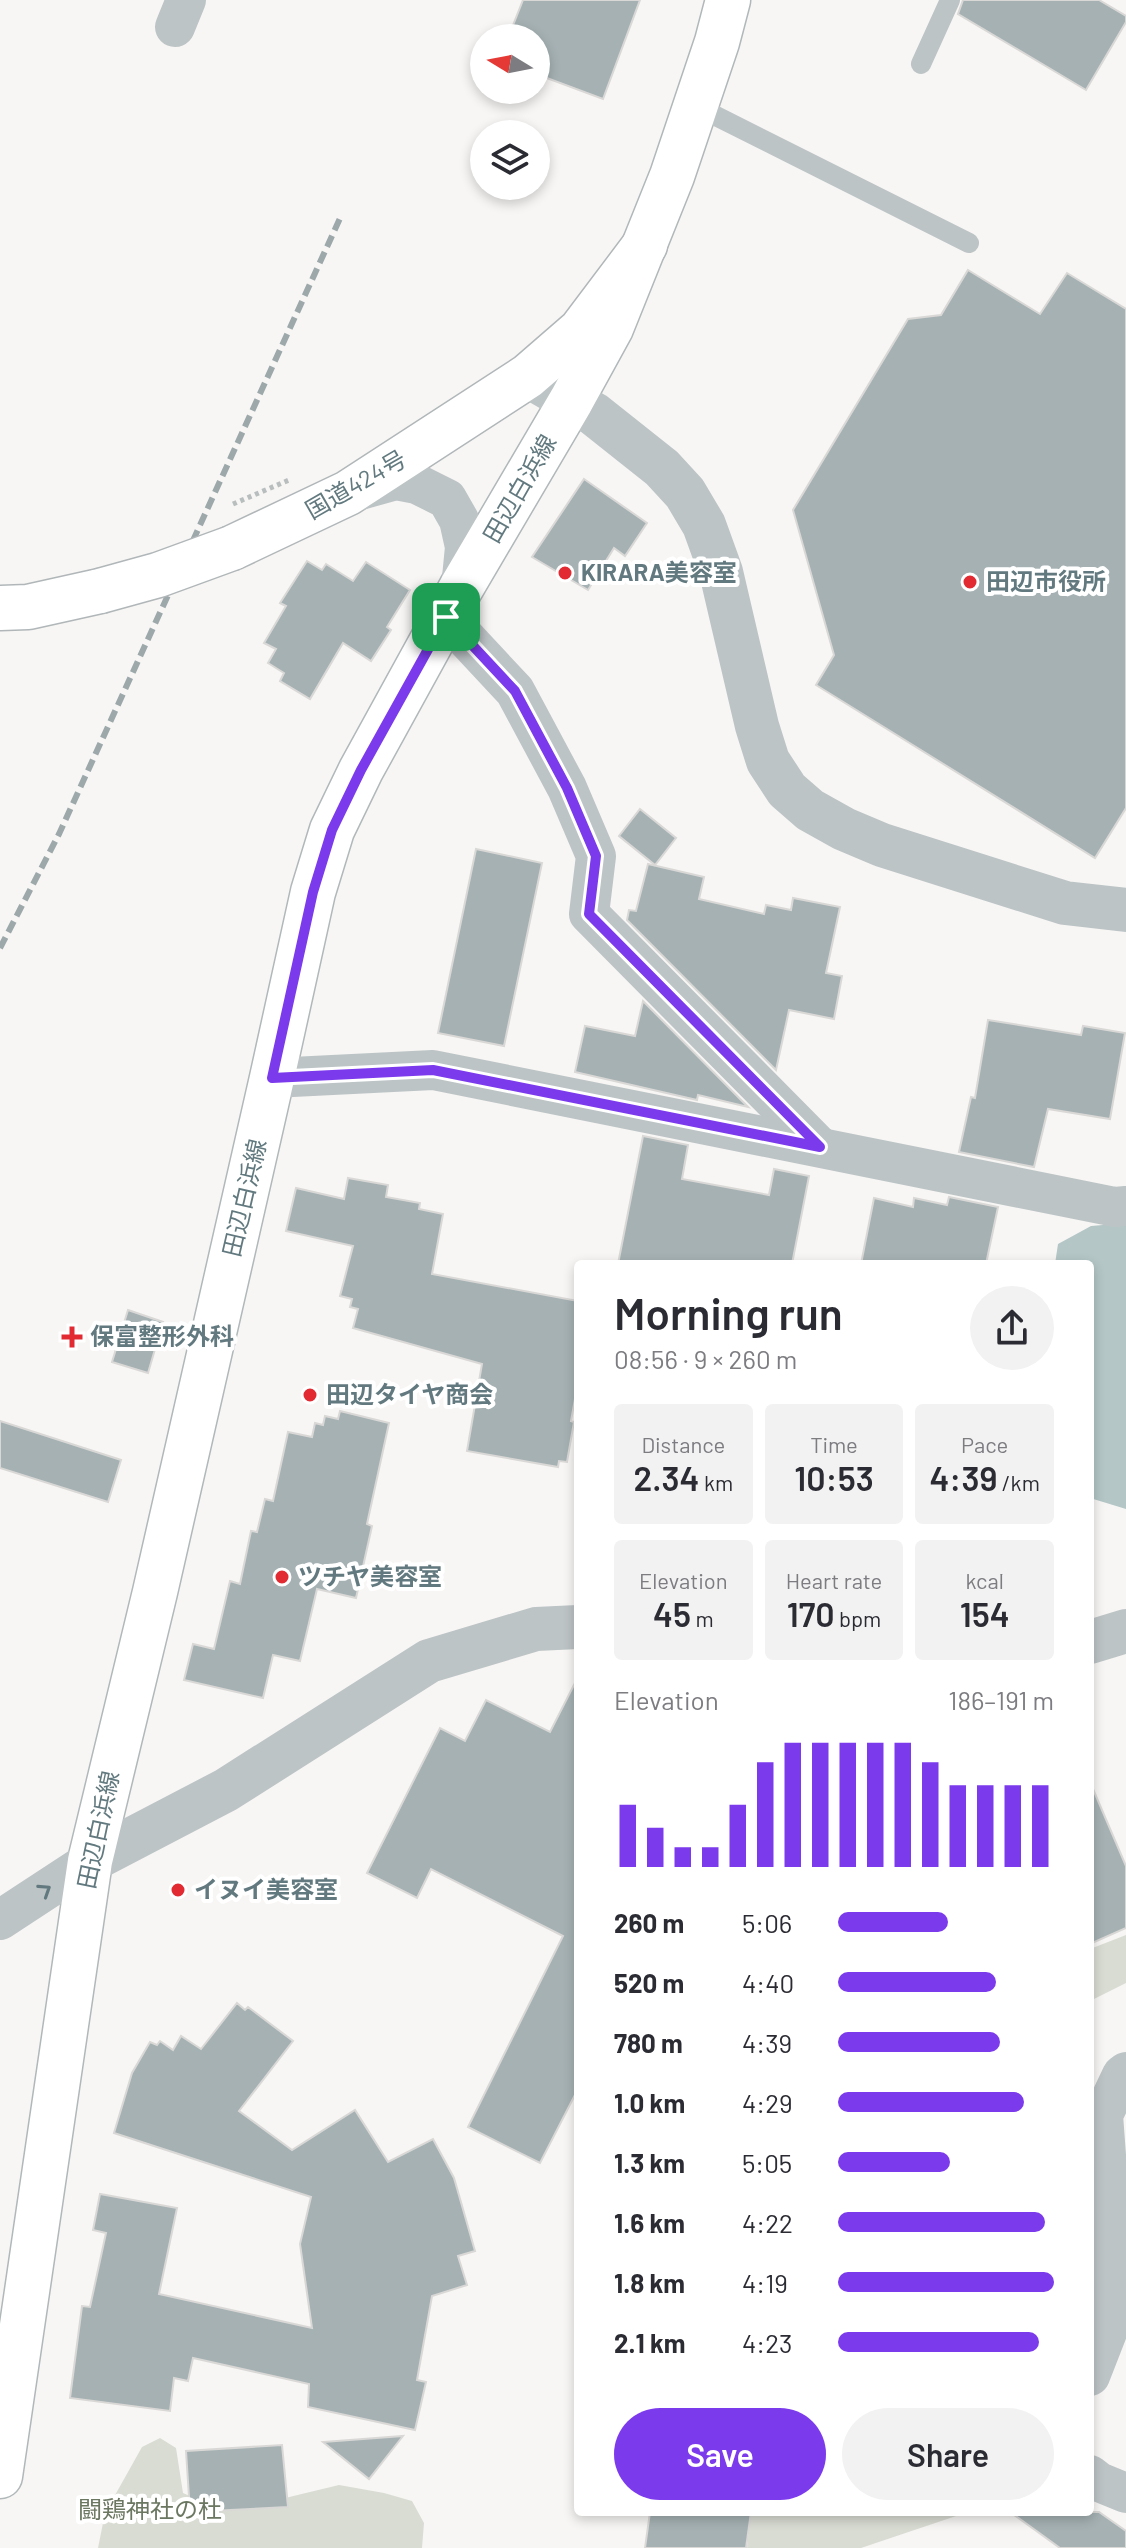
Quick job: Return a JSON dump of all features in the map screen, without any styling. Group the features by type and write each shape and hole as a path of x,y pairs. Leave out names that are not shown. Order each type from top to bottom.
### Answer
{"main road":[{"name":"田辺白浜線","path":"0,2476 8,2357 90,1861 313,892 332,830 361,770 611,328 696,106 728,0"},
{"name":"国道424号","path":"0,608 28,607 158,575 232,548 348,493 528,376 581,330 645,245"}],"street":[{"path":"528,376 594,414 662,468 685,493 704,525 721,572 768,761 787,790 810,810 882,845 1065,903 1126,910"},
{"path":"348,493 396,480 417,484 447,499 459,520 465,547 454,603 515,691 567,788 596,856 589,914 820,1147"},
{"path":"272,1078 433,1070 1099,1204 1126,1206"},
{"path":"0,1920 90,1861 226,1790 429,1661 536,1629 574,1627"},
{"path":"1094,1641 1126,1631"},
{"path":"1094,2366 1113,2317 1111,2222 1103,2115 1126,2072"},
{"path":"1094,2478 1126,2493"}],"lane":[{"path":"921,64 950,0"},
{"path":"696,106 969,243"}],"green space":[{"path":"1126,1935 1126,1983 1094,1999 1094,1947"},
{"name":"闘鶏神社の杜","path":"160,2438 176,2448 183,2493 199,2500 240,2509 339,2485 384,2493 412,2501 424,2523 422,2548 98,2548 105,2513 142,2447"},
{"path":"751,2516 956,2516 861,2548 747,2548"}],"shaded area":[{"path":"1126,1223 1126,1509 1094,1499 1094,1260 1056,1260 1058,1244 1091,1226"}],"building":[{"path":"523,0 640,0 603,99 550,79 550,24 514,24"},
{"path":"963,0 1099,0 1126,16 1126,22 1086,90 958,14"},
{"name":"田辺市役所","path":"968,270 1040,314 1067,273 1126,309 1126,808 1095,858 816,685 834,655 793,510 908,319 941,315"},
{"path":"584,479 647,523 625,556 614,548 588,590 532,557"},
{"path":"307,561 322,570 326,564 353,581 366,562 410,590 387,627 391,630 371,661 343,643 310,699 280,681 284,673 268,663 276,649 264,643 286,606 280,603"},
{"path":"640,809 676,838 655,865 619,836"},
{"path":"476,849 542,863 504,1046 438,1033"},
{"path":"648,864 704,877 699,899 764,914 766,905 791,910 793,898 840,907 826,973 842,976 834,1019 789,1010 776,1070 627,920 629,910 636,911"},
{"path":"643,1001 748,1107 698,1095 697,1100 575,1072 585,1026 635,1036"},
{"path":"988,1020 1081,1035 1083,1026 1125,1033 1110,1119 1048,1109 1034,1167 959,1152 971,1097 975,1098"},
{"path":"643,1136 688,1145 682,1179 769,1195 774,1169 809,1176 793,1260 619,1260"},
{"path":"348,1178 388,1185 386,1197 420,1203 419,1209 443,1214 432,1274 574,1300 574,1404 571,1421 574,1422 567,1462 559,1461 558,1467 467,1451 482,1364 353,1328 358,1309 350,1307 352,1299 340,1296 353,1246 286,1231 296,1188 344,1199"},
{"path":"949,1197 998,1207 987,1260 862,1260 874,1198 913,1207 914,1198 947,1205"},
{"path":"128,1310 163,1322 148,1373 112,1362"},
{"path":"340,1411 389,1423 367,1524 372,1526 356,1598 317,1589 300,1661 273,1655 263,1698 184,1680 193,1644 214,1649 230,1581 240,1584 251,1531 257,1532 265,1499 273,1501 288,1432 312,1437 315,1423 323,1425 325,1416 338,1419"},
{"path":"0,1421 121,1460 108,1502 0,1468"},
{"path":"574,1685 574,2097 540,2163 468,2127 563,1936 431,1869 417,1898 367,1873 440,1728 465,1741 486,1700 550,1732"},
{"path":"1094,1791 1126,1866 1126,1928 1094,1942"},
{"path":"237,2003 245,2010 248,2007 293,2041 239,2111 292,2150 355,2110 388,2162 433,2139 454,2178 475,2251 458,2256 467,2285 432,2296 417,2380 426,2382 415,2430 308,2407 309,2384 193,2358 188,2381 174,2378 170,2411 70,2398 82,2306 90,2307 106,2233 93,2230 100,2194 177,2208 159,2294 312,2328 300,2244 311,2197 114,2133 132,2073 150,2042 157,2045 160,2041 173,2050 181,2036 201,2049"},
{"path":"403,2436 369,2479 323,2442"},
{"path":"282,2445 288,2507 190,2512 186,2451"},
{"path":"1094,2512 1099,2512 1126,2531 1126,2548 1060,2548 1016,2516 1094,2516"},
{"path":"649,2516 750,2516 746,2548 645,2548"}],"railway":[{"path":"0,948 59,834 342,214"}],"place":[{"name":"KIRARA美容室","path":"565,573"},
{"name":"田辺市役所","path":"970,582"},
{"name":"保富整形外科","path":"72,1337"},
{"name":"田辺タイヤ商会","path":"310,1395"},
{"name":"ツチヤ美容室","path":"282,1577"},
{"name":"イヌイ美容室","path":"178,1890"}],"route":[{"path":"446,617 515,691 567,788 596,856 589,914 820,1147 433,1070 272,1078 313,892 332,830 361,770 446,617"}]}
